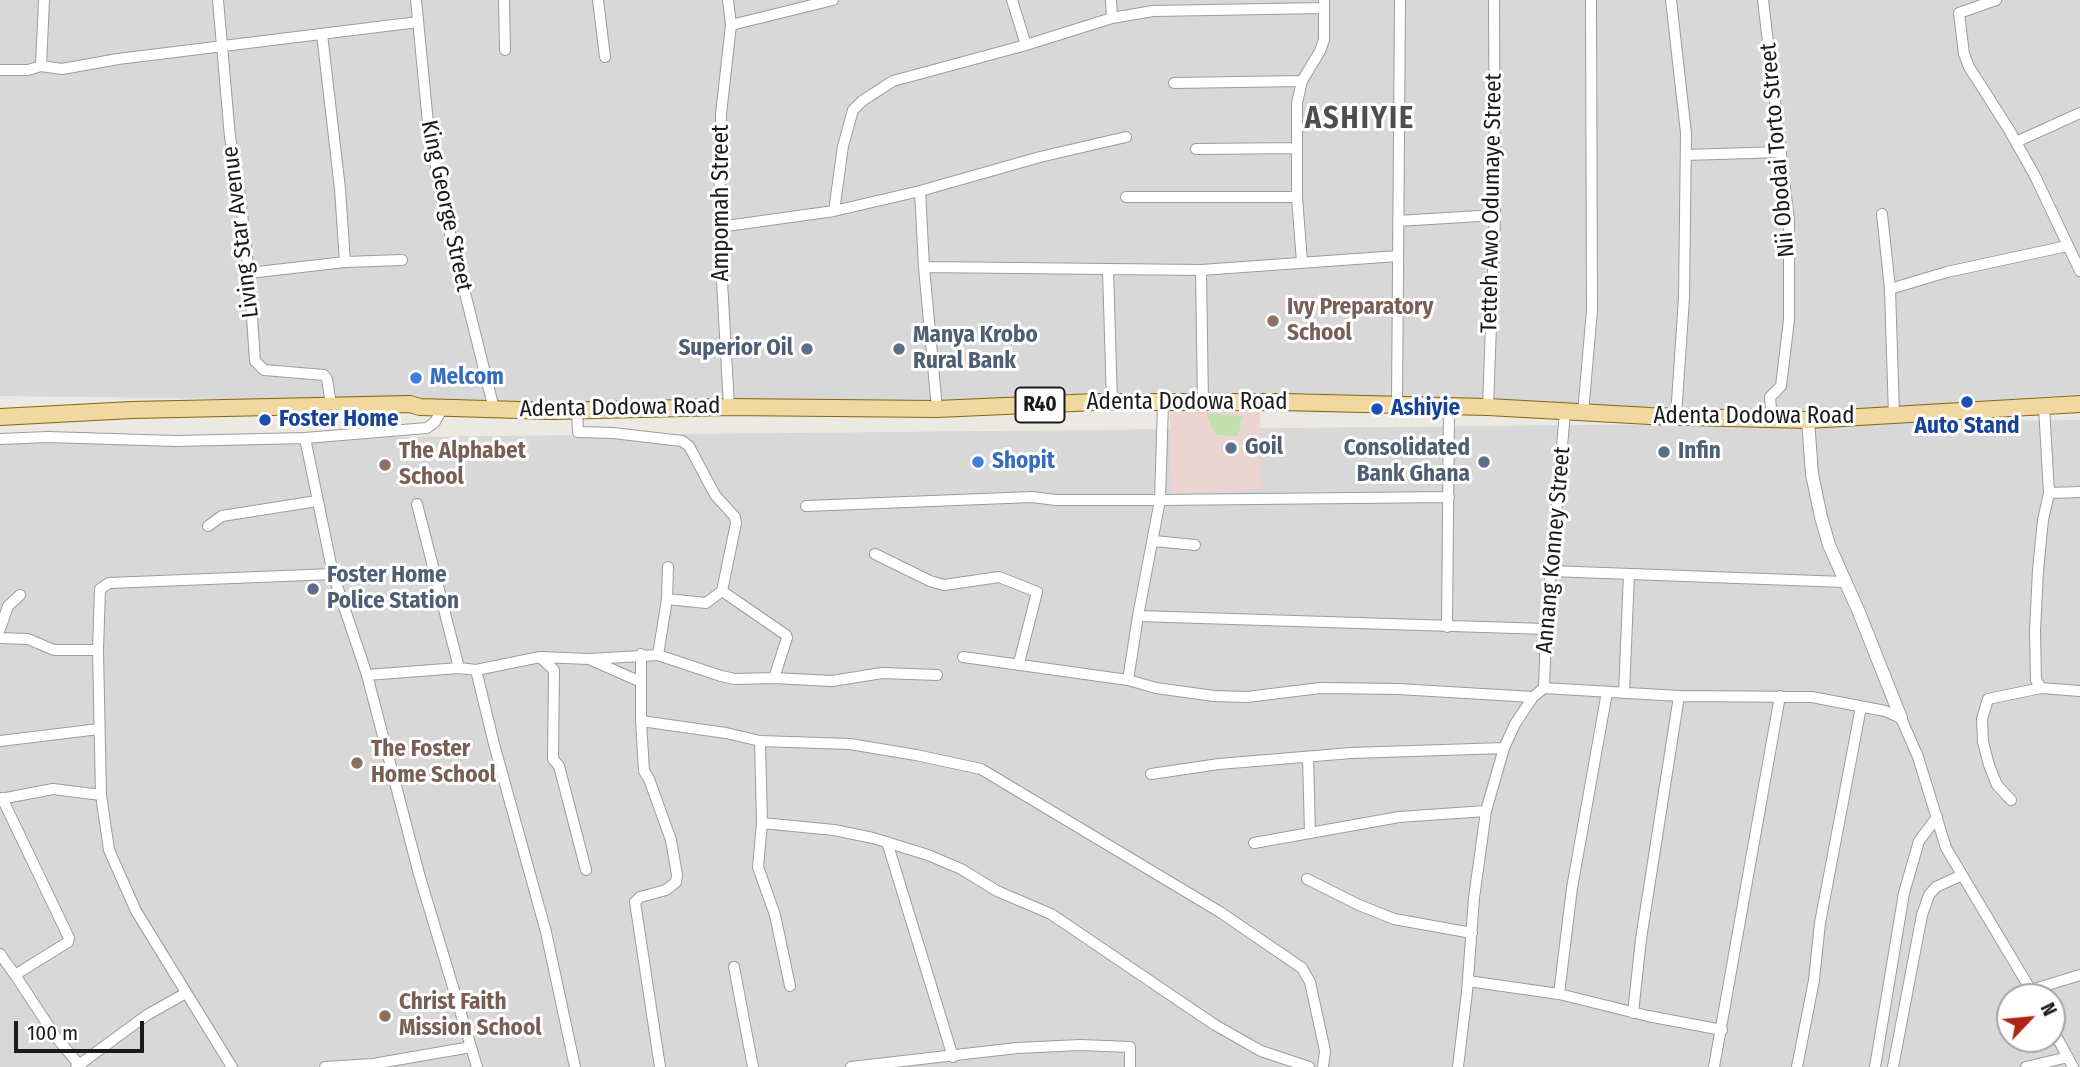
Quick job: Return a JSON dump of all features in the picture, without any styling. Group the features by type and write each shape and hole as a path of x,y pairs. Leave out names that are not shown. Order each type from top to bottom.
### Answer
{"main road":[{"name":"Adenta Dodowa Road","path":"0,417 132,410 331,405 410,404 420,407 576,411 729,407 937,409 1112,402 1396,404 1808,420 2080,404"}],"street":[{"path":"41,66 44,0"},
{"name":"Living Star Avenue","path":"218,0 230,138 238,180 257,365 264,370 324,375 331,405"},
{"name":"King George Street","path":"416,0 428,123 443,205 494,409"},
{"path":"504,0 505,50"},
{"path":"598,0 604,57"},
{"name":"Ampomah Street","path":"727,0 731,25 722,114 719,227 729,407"},
{"path":"731,25 833,0"},
{"path":"1012,0 1026,45"},
{"path":"1111,0 1112,18"},
{"path":"1396,404 1400,0"},
{"name":"Tetteh Awo Odumaye Street","path":"1488,407 1495,215 1494,0"},
{"path":"1583,413 1592,310 1591,0"},
{"path":"1671,0 1686,133 1684,298 1676,416"},
{"name":"Nii Obodai Torto Street","path":"1763,0 1789,221 1789,320 1781,386 1770,397 1771,409 1776,419"},
{"path":"1955,0 1961,40 1969,66 2035,176 2080,271"},
{"path":"1959,13 1996,0"},
{"path":"834,211 843,146 853,110 892,81 1026,45 1112,18 1153,11 1240,5 1324,4 1324,40 1302,81 1297,103 1297,197 1302,262"},
{"path":"0,70 28,70 41,66 62,69 418,22"},
{"path":"321,34 340,188 345,262"},
{"path":"1174,83 1302,81"},
{"path":"2016,142 2080,113"},
{"path":"719,227 834,211 1126,137"},
{"path":"1196,149 1297,148"},
{"path":"1686,155 1781,152"},
{"path":"920,191 937,409"},
{"path":"1126,197 1297,197"},
{"path":"1398,220 1495,215"},
{"path":"1882,215 1890,289 1894,416"},
{"path":"1890,289 1947,272 2067,246"},
{"path":"924,267 1201,270 1398,256"},
{"path":"249,273 345,262 402,260"},
{"path":"1108,270 1112,402"},
{"path":"1201,270 1203,403"},
{"path":"1128,680 1160,500 1163,403"},
{"path":"1447,627 1449,406"},
{"path":"0,439 176,441 304,438 427,428 435,422 443,407"},
{"path":"2042,688 2037,685 2036,680 2035,631 2043,520 2049,493 2044,407"},
{"path":"576,411 578,432 682,440 689,446 715,495 735,517 722,592 705,603 667,599"},
{"name":"Annang Konney Street","path":"1544,688 1546,629 1565,412"},
{"path":"1808,420 1812,474 1821,517 1844,582 1918,757 1946,848 2027,983"},
{"path":"304,438 333,574 367,675 419,874 477,1067"},
{"path":"2049,493 2080,492"},
{"path":"806,506 1032,497 1056,500 1160,500 1449,497"},
{"path":"208,526 222,516 317,501"},
{"path":"417,504 459,668"},
{"path":"1154,541 1195,545"},
{"path":"876,554 930,582 944,585 999,577 1037,592 1019,663"},
{"path":"658,655 667,599 668,567"},
{"path":"1551,571 1844,582"},
{"path":"232,1067 136,911 111,854 101,795 98,650 100,589 105,584 333,574"},
{"path":"1624,693 1629,574"},
{"path":"722,592 786,635 774,678"},
{"path":"0,629 8,606 20,595"},
{"path":"1138,616 1546,629"},
{"path":"0,638 27,639 54,650 98,650"},
{"path":"367,675 459,668 476,670 540,657 589,659 641,654 658,655 728,678 832,681 882,673 937,675"},
{"path":"641,654 644,771 671,841 677,875 671,886 637,898 635,902 660,1067"},
{"path":"540,657 554,670 553,759 559,766 586,870"},
{"path":"963,657 1128,680 1180,692 1225,696 1247,697 1320,688 1398,689 1533,697"},
{"path":"589,659 640,682"},
{"path":"476,670 547,932 575,1067"},
{"path":"1458,1067 1486,811 1504,748 1515,724 1533,697 1544,688 1679,696 1780,696 1836,700 1901,718"},
{"path":"2011,800 1997,785 1983,742 1982,719 1988,699 2042,688 2080,691"},
{"path":"1559,994 1574,875 1607,692"},
{"path":"1633,1013 1644,914 1679,696"},
{"path":"1714,1067 1780,696"},
{"path":"1797,1067 1814,981 1819,923 1861,707"},
{"path":"641,722 726,733 760,741 850,744 981,769 1220,912 1302,968 1310,982 1325,1051 1323,1067"},
{"path":"0,741 99,729"},
{"path":"760,741 762,823 758,867 775,915 790,986"},
{"path":"1151,774 1219,764 1351,753 1504,748"},
{"path":"1308,757 1310,833"},
{"path":"15,975 68,942 69,938 1,799 54,789 101,795"},
{"path":"1254,843 1399,817 1486,811"},
{"path":"1875,1067 1904,893 1919,841 1937,817"},
{"path":"762,823 834,830 887,842 961,869 997,891 1051,914 1214,1025 1261,1051 1309,1067"},
{"path":"887,842 953,1057"},
{"path":"1893,1067 1922,915 1929,895 1936,887 1962,875"},
{"path":"1307,879 1394,919 1472,933"},
{"path":"0,954 78,1066 147,1015 186,993"},
{"path":"734,967 753,1067"},
{"path":"2059,983 2080,975"},
{"path":"1468,981 1559,994 1633,1013 1722,1030"},
{"path":"851,1067 1017,1048 1116,1045 1130,1048 1130,1067"},
{"path":"325,1067 373,1064 471,1047"},
{"path":"2026,1067 2070,1062"}],"shaded area":[{"path":"0,0 2080,0 2080,394 1737,418 0,396"},
{"path":"1260,409 1261,490 1171,493 1170,410"},
{"path":"2080,420 2080,1067 0,1067 0,441"}],"green space":[{"path":"1207,413 1243,416 1238,436 1216,435"}],"place":[{"name":"Ivy Preparatory School","path":"1273,321"},
{"name":"Superior Oil","path":"807,349"},
{"name":"Manya Krobo Rural Bank","path":"899,349"},
{"name":"Melcom","path":"416,378"},
{"name":"Auto Stand","path":"1967,402"},
{"name":"Ashiyie","path":"1377,409"},
{"name":"Foster Home","path":"265,420"},
{"name":"Goil","path":"1231,448"},
{"name":"Infin","path":"1664,452"},
{"name":"Shopit","path":"978,462"},
{"name":"Consolidated Bank Ghana","path":"1484,462"},
{"name":"The Alphabet School","path":"385,465"},
{"name":"Foster Home Police Station","path":"313,589"},
{"name":"The Foster Home School","path":"357,763"},
{"name":"Christ Faith Mission School","path":"385,1016"}],"district":[{"name":"ASHIYIE","path":"1360,120"}]}
